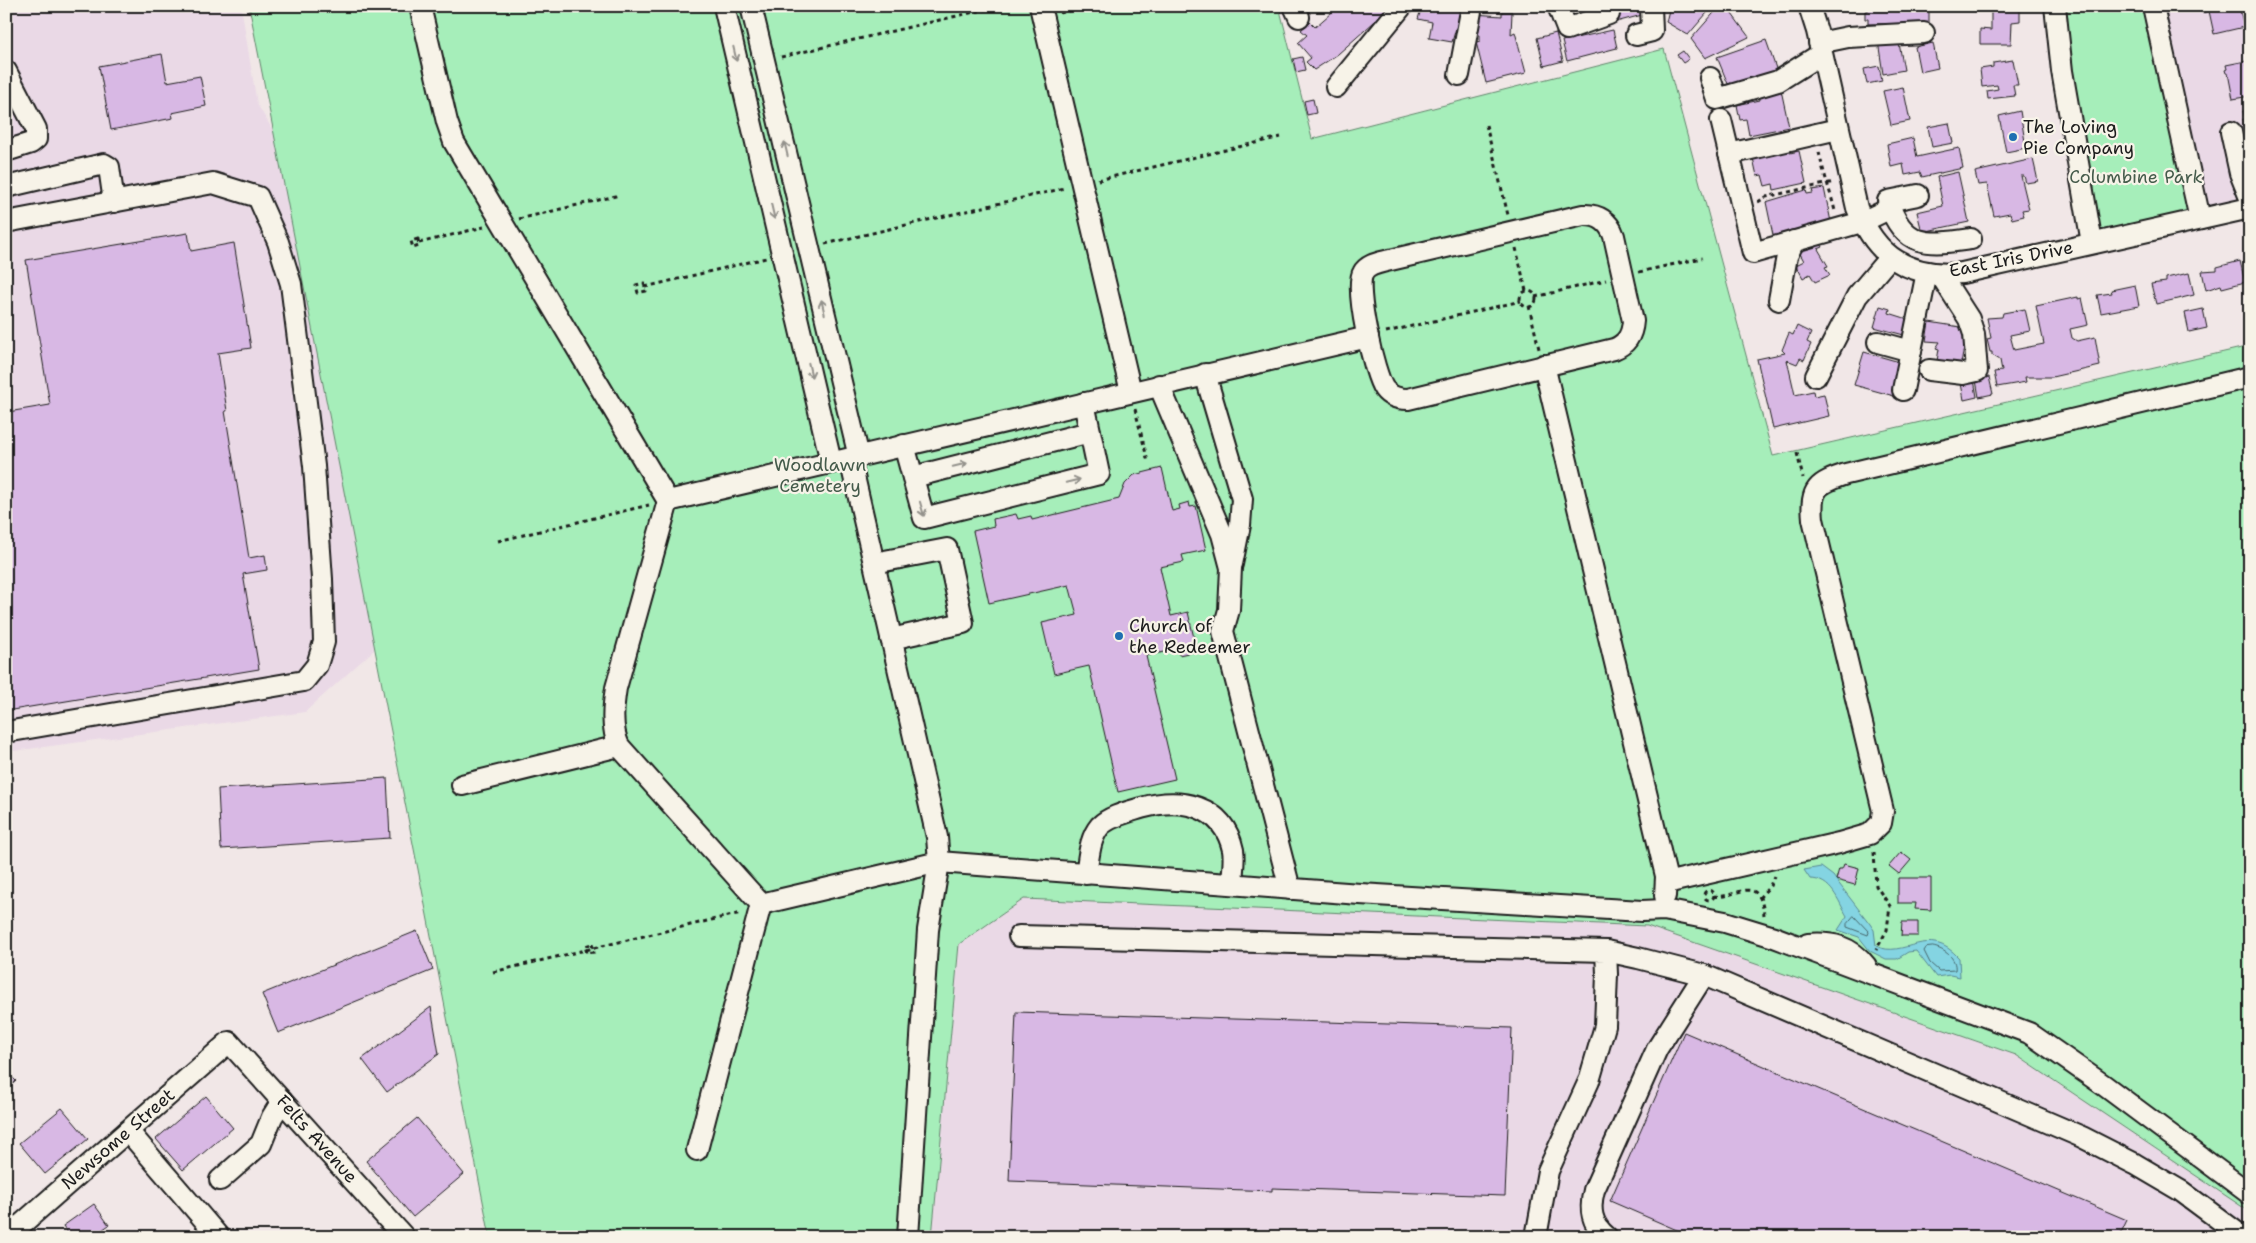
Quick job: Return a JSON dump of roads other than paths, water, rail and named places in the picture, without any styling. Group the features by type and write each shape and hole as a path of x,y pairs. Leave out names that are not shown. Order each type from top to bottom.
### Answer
{"street":[{"path":"420,6 447,122 454,142 668,501 616,688 615,733 620,746 761,906"},
{"path":"724,6 783,253 846,459 874,564 936,837 939,862 928,930 908,1237"},
{"path":"751,6 809,248 846,459"},
{"path":"1336,87 1402,6"},
{"path":"1459,75 1472,6"},
{"path":"1558,6 1567,28 1610,14 1607,6"},
{"path":"1636,35 1652,31 1651,6"},
{"name":"East Iris Drive","path":"1809,6 1849,179 1862,222 1874,242 1890,257 1905,266 1934,273 1962,273 2250,208"},
{"path":"2055,6 2062,71 2092,243"},
{"path":"2153,6 2200,219"},
{"path":"1041,12 1131,392"},
{"path":"1710,78 1717,99 1778,81 1820,48 1848,37 1924,33"},
{"path":"6,71 36,130 36,139 30,143 6,150"},
{"path":"1721,120 1753,253 1862,222 1891,208"},
{"path":"1729,154 1838,129"},
{"path":"2231,132 2246,177 2250,198"},
{"path":"6,187 104,164 109,167 114,202"},
{"path":"6,222 213,183 258,197 278,242 291,284 314,466 322,579 324,642 317,665 304,681 6,732"},
{"path":"1918,195 1888,201 1897,223 1912,237 1939,244 1964,240 1962,273"},
{"path":"1591,214 1606,222 1614,236 1633,321 1629,338 1614,349 1403,399 1390,394 1381,383 1368,336 1359,290 1361,276 1368,268 1386,261 1512,230 1591,214"},
{"path":"1779,300 1788,256 1794,241"},
{"path":"1816,376 1857,296 1890,257"},
{"path":"1903,390 1911,351 1934,273"},
{"path":"1929,370 1963,374 1977,371 1974,334 1963,307 1934,273"},
{"path":"668,501 1368,336"},
{"path":"1878,342 1911,351"},
{"path":"1544,366 1666,876 1664,910"},
{"path":"1205,374 1242,499 1240,525 1231,568 1229,610 1223,631 1290,888"},
{"path":"1666,883 1839,843 1874,831 1881,823 1883,811 1813,519 1812,497 1817,489 1828,480 1846,474 2250,377"},
{"path":"1159,385 1222,534 1231,568"},
{"path":"904,445 924,518 1099,474 1084,402"},
{"path":"913,477 1090,432"},
{"path":"874,564 947,549 963,623 891,639"},
{"path":"462,784 620,746"},
{"path":"1086,874 1092,839 1100,826 1124,813 1161,803 1174,802 1208,812 1220,824 1233,851 1232,884"},
{"path":"761,906 939,862 1290,888 1623,910 1664,910 1725,922 1798,945 2013,1026 2040,1039 2250,1194"},
{"path":"697,1150 761,906"},
{"path":"1019,936 1606,952 1638,958 1704,975 2082,1137 2181,1191 2243,1237"},
{"path":"1536,1237 1548,1171 1589,1082 1605,1026 1606,952"},
{"path":"1607,1237 1600,1231 1591,1214 1594,1190 1656,1049 1704,975"},
{"name":"Felts Avenue","path":"229,1042 404,1237"},
{"name":"Newsome Street","path":"9,1234 229,1042"},
{"path":"220,1180 261,1144 272,1117 282,1101"},
{"path":"128,1131 219,1237"}],"water":[{"path":"1821,867 1833,876 1870,924 1874,930 1876,946 1896,949 1916,944 1937,943 1948,948 1959,958 1960,977 1950,975 1936,977 1916,951 1908,952 1897,959 1886,959 1870,951 1859,937 1838,930 1847,916 1837,898 1829,887 1818,880 1810,879 1804,870"}],"place":[{"name":"The Loving Pie Company","path":"2013,137"},
{"name":"Church of the Redeemer","path":"1119,636"}],"park label":[{"name":"Columbine Park","path":"2136,177"},
{"name":"Woodlawn Cemetery","path":"820,475"}]}
